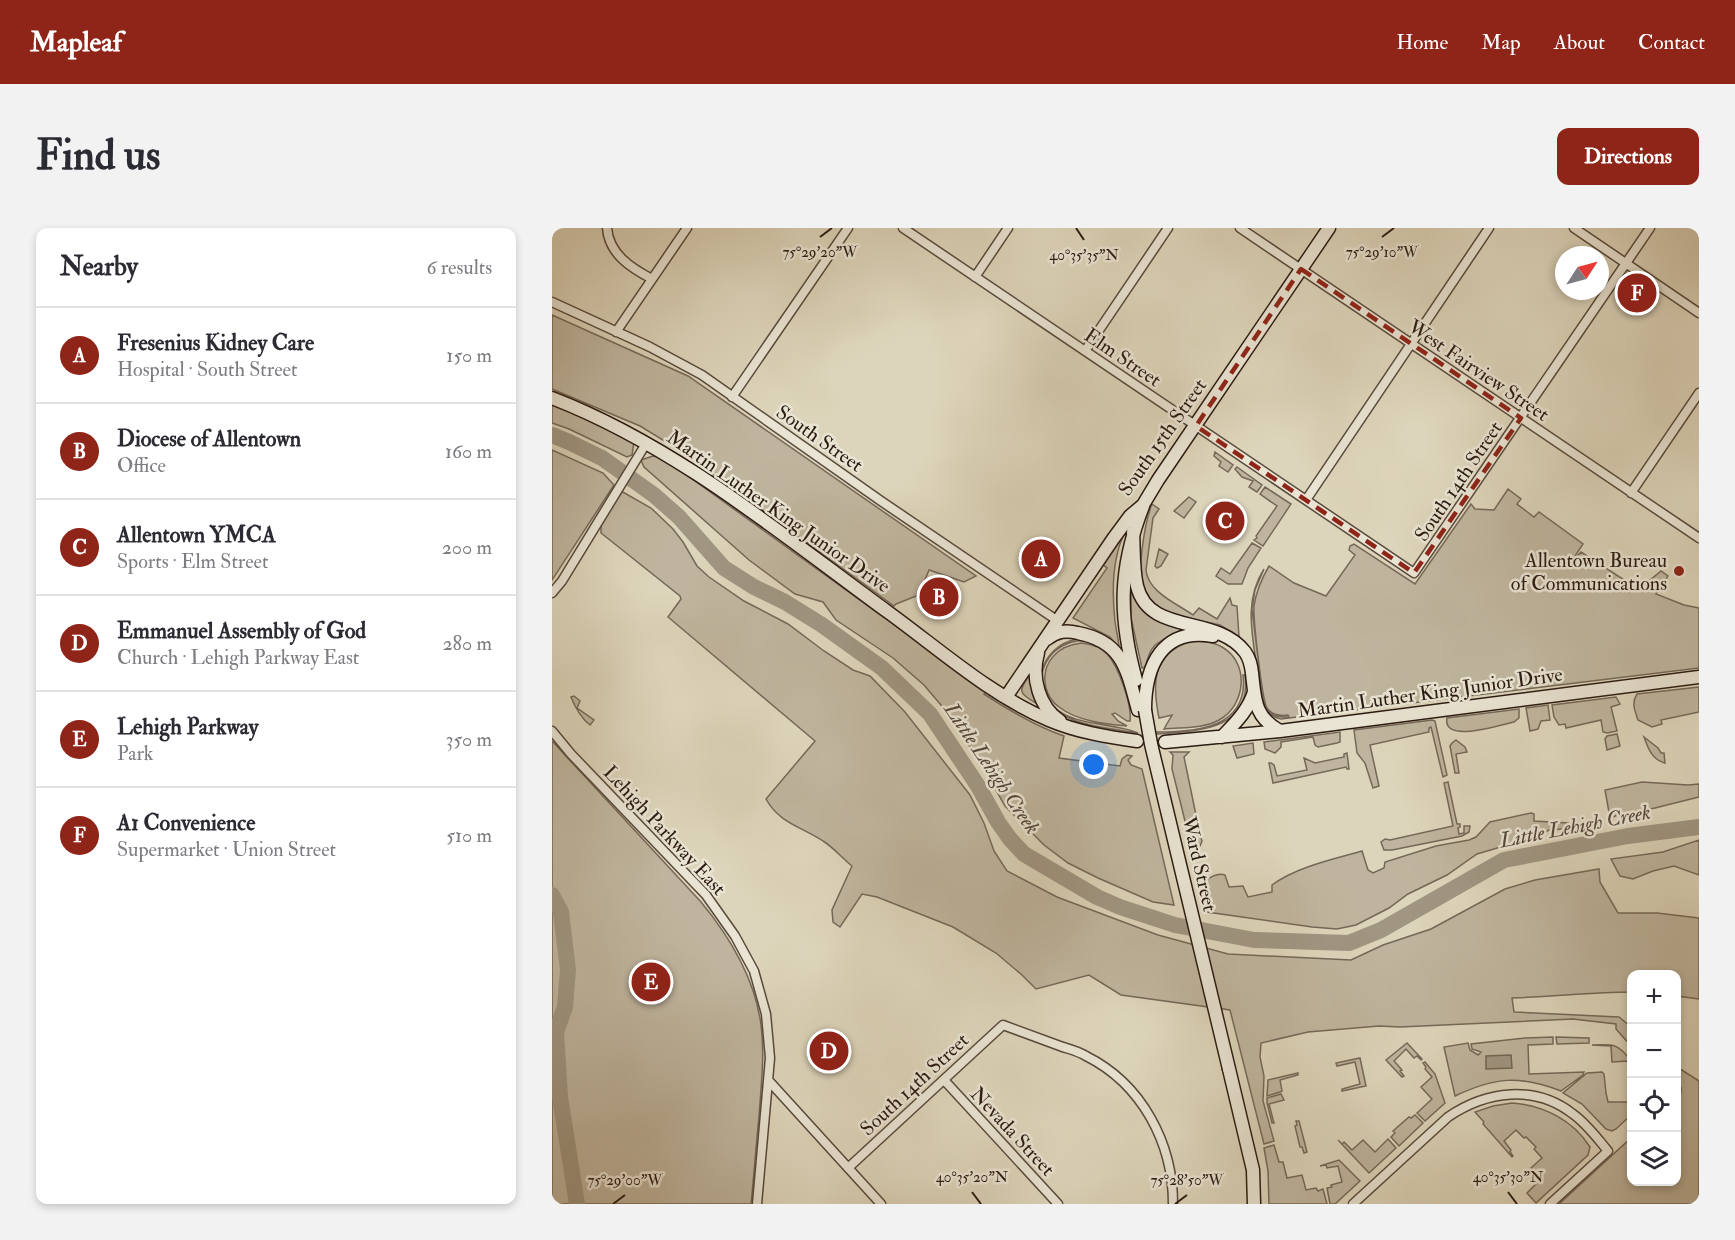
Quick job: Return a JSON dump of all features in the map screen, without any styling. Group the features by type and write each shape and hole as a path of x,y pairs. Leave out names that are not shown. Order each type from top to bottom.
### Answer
{"main road":[{"name":"South 15th Street","path":"1006,697 1130,516 1143,505 1329,228"},
{"name":"Martin Luther King Junior Drive","path":"552,398 647,442 737,502 1006,697 1050,720 1071,728 1137,741"},
{"path":"1143,505 1133,532 1137,587 1145,604 1165,618 1218,631 1241,647 1251,666 1259,713 1272,727 1280,731"},
{"name":"Ward Street","path":"1133,532 1125,574 1124,606 1131,660 1141,710 1160,780 1249,1151 1254,1201"},
{"path":"1058,621 1100,639 1110,646 1119,656 1141,710"},
{"path":"1071,728 1053,716 1041,699 1036,677 1037,658 1041,646 1054,634 1062,631 1086,634"},
{"path":"1141,710 1151,667 1162,650 1180,638 1203,634 1214,636 1233,646 1251,666"},
{"name":"Martin Luther King Junior Drive","path":"1165,742 1280,731 1699,677"},
{"path":"1222,737 1243,714 1254,691"}],"street":[{"path":"607,228 615,251 637,271 652,279"},
{"path":"616,332 687,228"},
{"path":"732,397 848,228"},
{"name":"Elm Street","path":"903,228 1414,573"},
{"path":"975,277 1008,228"},
{"path":"1085,351 1168,228"},
{"name":"West Fairview Street","path":"1240,228 1699,538"},
{"path":"1306,500 1489,228"},
{"path":"1574,228 1699,313"},
{"name":"South 14th Street","path":"1414,573 1650,228"},
{"name":"South Street","path":"552,302 692,369 925,532 1058,621"},
{"path":"1631,493 1699,393"},
{"path":"552,593 562,581 647,442"},
{"name":"Lehigh Parkway East","path":"552,731 691,878 721,915 754,971 766,1014 769,1036 769,1082 757,1204"},
{"name":"South 14th Street","path":"848,1168 1003,1025 1085,1055 1105,1067 1130,1089 1161,1136 1171,1174 1173,1204"},
{"name":"Nevada Street","path":"944,1080 1058,1204"},
{"path":"769,1082 881,1204"},
{"path":"1353,1204 1448,1117 1487,1097 1515,1094 1532,1095 1561,1105 1585,1124 1608,1151 1550,1204"}],"highlighted area":[{"path":"1301,269 1521,418 1414,573 1196,426"}],"shaded area":[{"path":"552,315 688,376 976,576 964,582 929,570 919,595 894,606 681,451 640,426 552,389"},
{"path":"552,402 634,442 632,455 627,457 552,423"},
{"path":"552,450 603,473 614,485 552,580"},
{"path":"1215,452 1233,465 1228,472 1219,466 1221,462 1214,456"},
{"path":"653,456 677,468 986,691 984,694 1023,718 1064,736 1059,758 1120,766 1122,759 1127,755 1132,756 1128,760 1131,765 1142,769 1174,905 1153,902 1098,878 1068,863 1044,845 1005,806 959,730 924,685 893,658 836,620 823,602 795,594 749,560 644,467 641,460"},
{"path":"1237,467 1262,485 1257,492 1249,487 1253,481 1242,477 1235,469"},
{"path":"1265,487 1291,504 1263,546 1254,540 1277,506 1260,494"},
{"path":"1508,489 1521,499 1517,504 1534,517 1539,512 1583,544 1571,562 1581,552 1635,587 1644,585 1661,571 1668,576 1656,594 1699,608 1699,668 1281,719 1273,717 1268,712 1260,694 1257,672 1259,672 1262,696 1267,709 1272,714 1279,717 1289,717 1274,714 1267,708 1260,675 1254,606 1269,566 1294,583 1326,596 1355,555 1349,550 1354,544 1415,584 1471,504 1475,509 1494,510"},
{"path":"621,491 651,508 673,529 697,566 709,577 744,601 788,624 853,670 870,676 905,712 970,795 984,823 994,851 1007,871 1057,897 1158,935 1228,954 1351,960 1383,945 1431,929 1505,889 1535,880 1599,869 1600,882 1618,913 1657,913 1699,918 1699,999 1681,997 1681,970 1627,970 1627,992 1512,998 1514,1012 1619,1017 1627,1024 1627,1041 1616,1029 1616,1024 1573,1019 1379,1026 1308,1032 1261,1043 1260,1057 1264,1076 1263,1101 1274,1141 1264,1144 1230,1010 1121,995 1089,975 1036,989 996,953 953,927 877,897 862,894 840,927 833,922 832,910 852,866 827,843 777,814 766,799 815,741 668,617 681,599 680,596 601,533 601,525"},
{"path":"1189,497 1196,502 1184,518 1174,511"},
{"path":"1152,504 1159,509 1153,518 1146,570 1152,585 1157,591 1193,615 1199,608 1217,619 1230,598 1232,605 1237,606 1239,637 1220,625 1166,613 1153,605 1144,594 1141,587 1141,563 1144,536"},
{"path":"1125,532 1118,553 1113,588 1119,648 1110,637 1073,618 1107,568 1102,564"},
{"path":"1252,543 1261,548 1248,568 1242,584 1228,584 1216,576 1221,568 1230,574"},
{"path":"1159,549 1168,554 1161,566 1157,568 1155,566"},
{"path":"1131,581 1133,591 1187,628 1155,645 1148,657 1146,667 1142,668 1131,618"},
{"path":"1255,590 1252,609 1259,667 1257,668 1252,630 1251,617 1252,605"},
{"path":"1077,639 1088,639 1062,646 1046,662 1042,673 1042,684 1046,696 1054,707 1073,718 1138,733 1079,722 1061,714 1050,705 1043,694 1040,683 1042,671 1046,660 1054,651 1064,643"},
{"path":"1190,641 1214,644 1231,654 1240,673 1239,695 1235,705 1228,713 1213,723 1164,729 1172,715 1159,718 1156,693 1158,672 1168,654"},
{"path":"1082,643 1102,650 1112,661 1127,697 1130,721 1115,713 1112,714 1127,726 1101,723 1074,716 1052,701 1049,696 1045,679 1048,663 1065,647"},
{"path":"1030,674 1032,692 1036,703 1022,691"},
{"path":"1243,675 1245,675 1245,693 1240,707 1231,717 1204,729 1188,731 1217,723 1229,716 1238,706 1243,693"},
{"path":"1699,687 1699,712 1661,720 1662,724 1652,727 1638,720 1634,704 1637,694"},
{"path":"574,696 580,701 577,708 594,720 590,725 577,709 571,697"},
{"path":"1616,697 1620,704 1611,707 1617,731 1603,732 1601,720 1566,728 1565,724 1559,725 1554,717 1552,705"},
{"path":"1548,705 1550,720 1541,721 1538,729 1530,731 1526,708"},
{"path":"1519,709 1519,718 1514,722 1473,731 1453,730 1448,726 1447,718"},
{"path":"1435,721 1447,775 1443,777 1431,727 1429,732 1370,745 1379,786 1373,788 1365,763 1357,753 1354,730"},
{"path":"1188,731 1157,734 1157,732"},
{"path":"1340,732 1340,742 1337,743 1318,747 1313,737 1281,742 1281,747 1275,753 1265,749 1264,742"},
{"path":"1617,734 1620,746 1607,750 1605,739 1607,736"},
{"path":"1644,737 1661,753 1664,753 1665,763 1654,756"},
{"path":"1456,740 1465,747 1467,752 1456,754 1459,773 1455,773 1450,746"},
{"path":"552,741 701,902 731,944 747,975 758,1008 763,1048 751,1204 552,1204"},
{"path":"1253,743 1254,754 1237,758 1233,746"},
{"path":"1170,752 1189,752 1184,757 1196,815 1194,817 1202,841 1200,846 1191,845 1172,769 1173,755"},
{"path":"1347,753 1349,769 1346,767 1273,783 1269,763 1274,765 1277,776 1307,770 1304,758 1315,763 1344,757"},
{"path":"1448,782 1457,824 1460,824 1459,834 1464,833 1464,826 1470,826 1469,832 1462,836 1384,850 1381,842 1385,839 1390,840 1453,826 1444,783"},
{"path":"1642,782 1699,784 1699,797 1610,818 1605,790"},
{"path":"1534,814 1534,821 1568,823 1569,832 1563,829 1549,830 1538,836 1477,854 1447,875 1408,894 1389,908 1356,925 1337,929 1312,927 1207,912 1201,884 1215,875 1225,875 1229,887 1243,886 1248,897 1272,892 1272,885 1304,868 1362,851 1368,870 1373,873 1384,868 1385,862 1436,846 1476,837 1490,822"},
{"path":"1699,840 1699,875 1674,866 1633,879 1620,876 1611,859 1663,852"},
{"path":"1553,1037 1553,1044 1528,1045 1529,1074 1584,1072 1561,1091 1532,1082 1507,1080 1483,1085 1455,1096 1444,1047 1468,1043 1470,1050 1478,1055 1481,1052 1472,1049 1471,1044"},
{"path":"1556,1037 1589,1038 1589,1043 1557,1044"},
{"path":"1407,1043 1422,1059 1417,1056 1414,1058 1406,1049 1394,1061 1402,1070 1400,1071 1404,1076 1402,1077 1386,1060"},
{"path":"1592,1045 1614,1046 1627,1057 1627,1061 1612,1062 1611,1046"},
{"path":"1511,1055 1512,1068 1486,1069 1486,1056"},
{"path":"1360,1058 1366,1086 1342,1091 1342,1089 1360,1084 1355,1062 1337,1066 1336,1063"},
{"path":"1425,1062 1435,1074 1445,1103 1425,1121 1417,1113 1432,1099 1421,1087 1432,1077 1425,1069 1423,1063"},
{"path":"1681,1070 1699,1081 1699,1204 1559,1204 1627,1142 1627,1186 1681,1186"},
{"path":"1602,1072 1604,1074 1608,1102 1627,1102 1627,1119 1612,1131 1606,1129 1582,1104 1563,1093 1587,1073"},
{"path":"1298,1073 1298,1075 1280,1080 1282,1091 1267,1096 1268,1080"},
{"path":"1281,1094 1284,1100 1269,1104 1274,1123 1272,1123 1267,1098"},
{"path":"1512,1103 1535,1107 1556,1116 1575,1129 1590,1147 1588,1155 1536,1203 1527,1193 1541,1179 1531,1168 1542,1158 1534,1149 1536,1147 1516,1130 1504,1141 1511,1150 1512,1157 1475,1112"},
{"path":"1415,1115 1423,1123 1399,1146 1391,1137 1395,1133 1393,1131 1409,1117"},
{"path":"1296,1121 1299,1121 1307,1152 1304,1153 1300,1147"},
{"path":"1388,1139 1396,1148 1369,1173 1338,1140 1342,1144 1344,1142 1352,1150 1363,1140 1375,1152"},
{"path":"1274,1145 1279,1162 1283,1162 1287,1178 1302,1175 1306,1190 1323,1189 1327,1204 1269,1204 1268,1171 1264,1148"},
{"path":"1339,1160 1360,1181 1335,1204 1330,1204 1327,1188 1342,1182 1338,1166 1327,1168 1326,1165 1320,1166"}],"waterway":[{"name":"Little Lehigh Creek","path":"552,435 602,458 654,495 679,517 724,568 822,625 882,668 930,714 978,786 998,822 1024,854 1097,897 1120,907 1175,925 1254,940 1349,943 1381,930 1504,860 1628,836 1699,827"},
{"name":"Little Lehigh Creek","path":"552,895 561,912 568,970 565,1007 556,1032 560,1097 577,1204"},
{"name":"Little Lehigh Creek","path":"552,1030 556,1035"}],"place":[{"name":"A1 Convenience","path":"1637,293"},
{"name":"Allentown YMCA","path":"1225,521"},
{"name":"Fresenius Kidney Care","path":"1041,559"},
{"name":"Allentown Bureau of Communications","path":"1679,571"},
{"name":"Diocese of Allentown","path":"939,597"},
{"name":"Lehigh Parkway","path":"651,982"},
{"name":"Emmanuel Assembly of God","path":"829,1051"}]}
